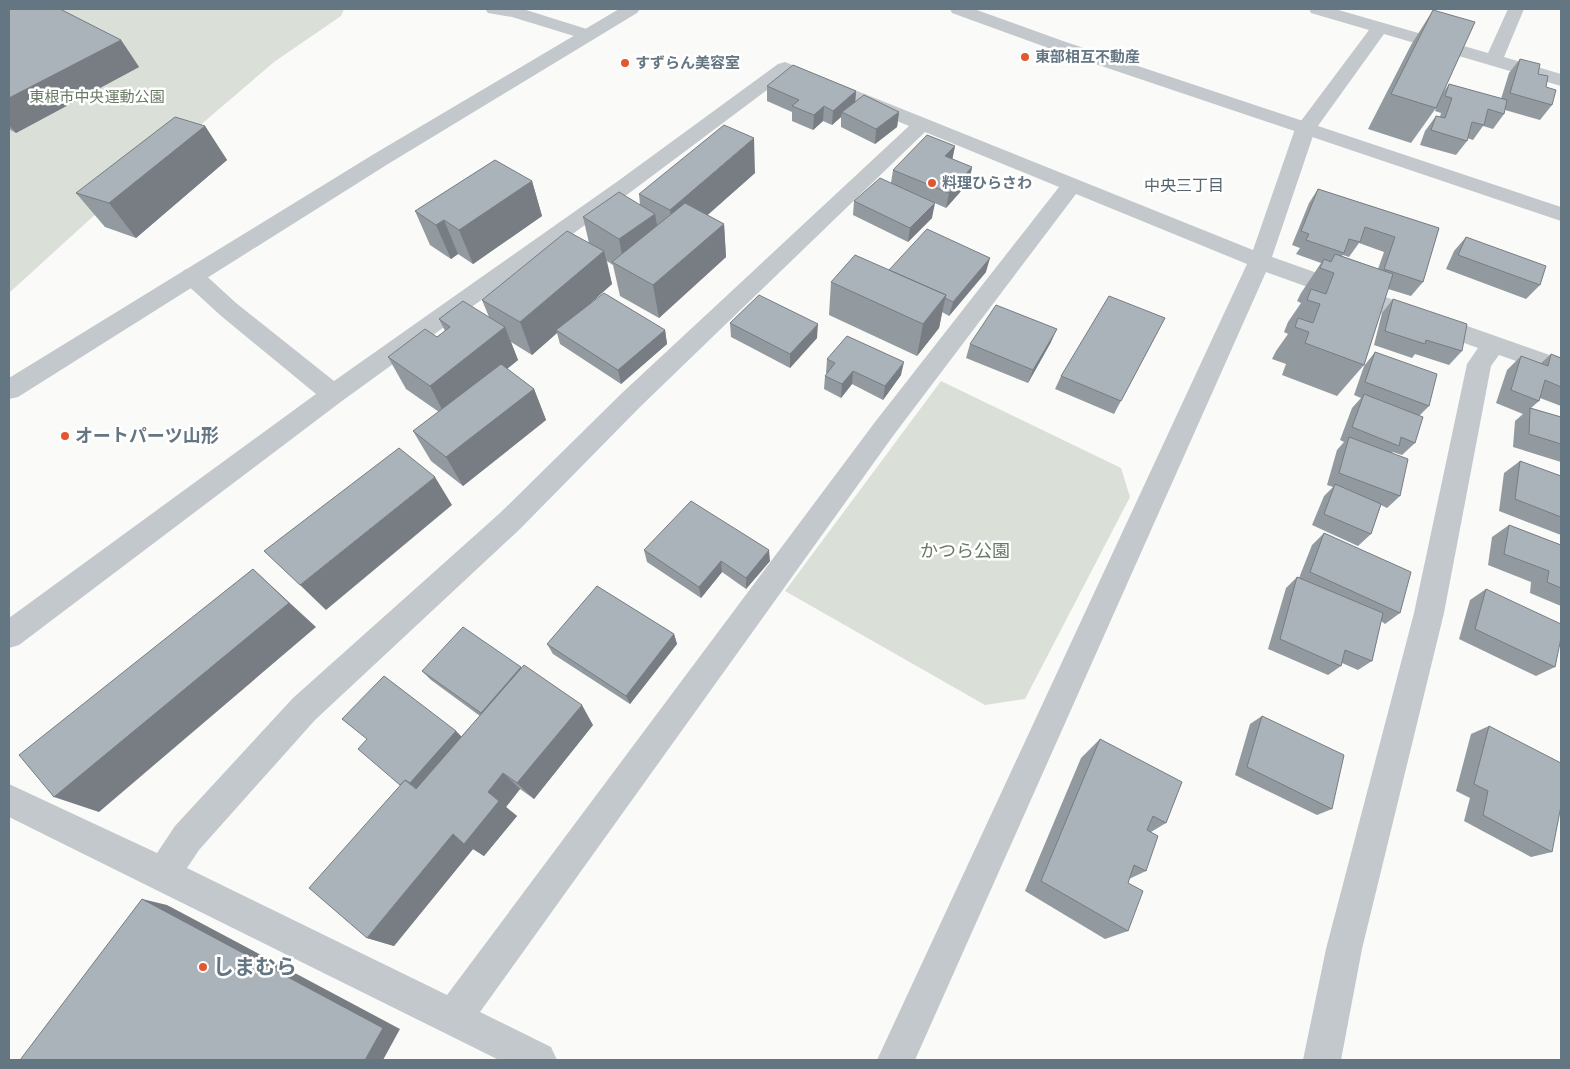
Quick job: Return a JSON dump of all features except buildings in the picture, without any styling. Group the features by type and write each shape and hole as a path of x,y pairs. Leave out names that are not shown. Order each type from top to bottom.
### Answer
{"street":[{"path":"494,9 515,12 587,34"},
{"path":"9,390 630,9"},
{"path":"958,9 1057,45 1561,214"},
{"path":"1317,9 1561,80"},
{"path":"1494,60 1516,9"},
{"path":"896,1060 1260,261 1305,129 1380,27"},
{"path":"9,635 333,394 625,186 785,68 1260,261 1561,368"},
{"path":"162,874 187,838 304,709 510,521 632,400 922,124"},
{"path":"453,1018 884,429 1072,185"},
{"path":"192,276 228,309 333,394"},
{"path":"1322,1060 1344,948 1429,613 1480,364 1494,344"},
{"path":"9,800 538,1060"}],"green space":[{"name":"東根市中央運動公園","path":"9,9 344,9 341,16 274,62 88,221 9,293"},
{"name":"かつら公園","path":"941,381 1121,468 1130,497 1025,699 985,705 785,591"}],"place":[{"name":"東部相互不動産","path":"1025,57"},
{"name":"すずらん美容室","path":"625,63"},
{"name":"料理ひらさわ","path":"932,183"},
{"name":"オートパーツ山形","path":"65,436"},
{"name":"しまむら","path":"203,967"}],"district":[{"name":"中央三丁目","path":"1184,185"}]}
